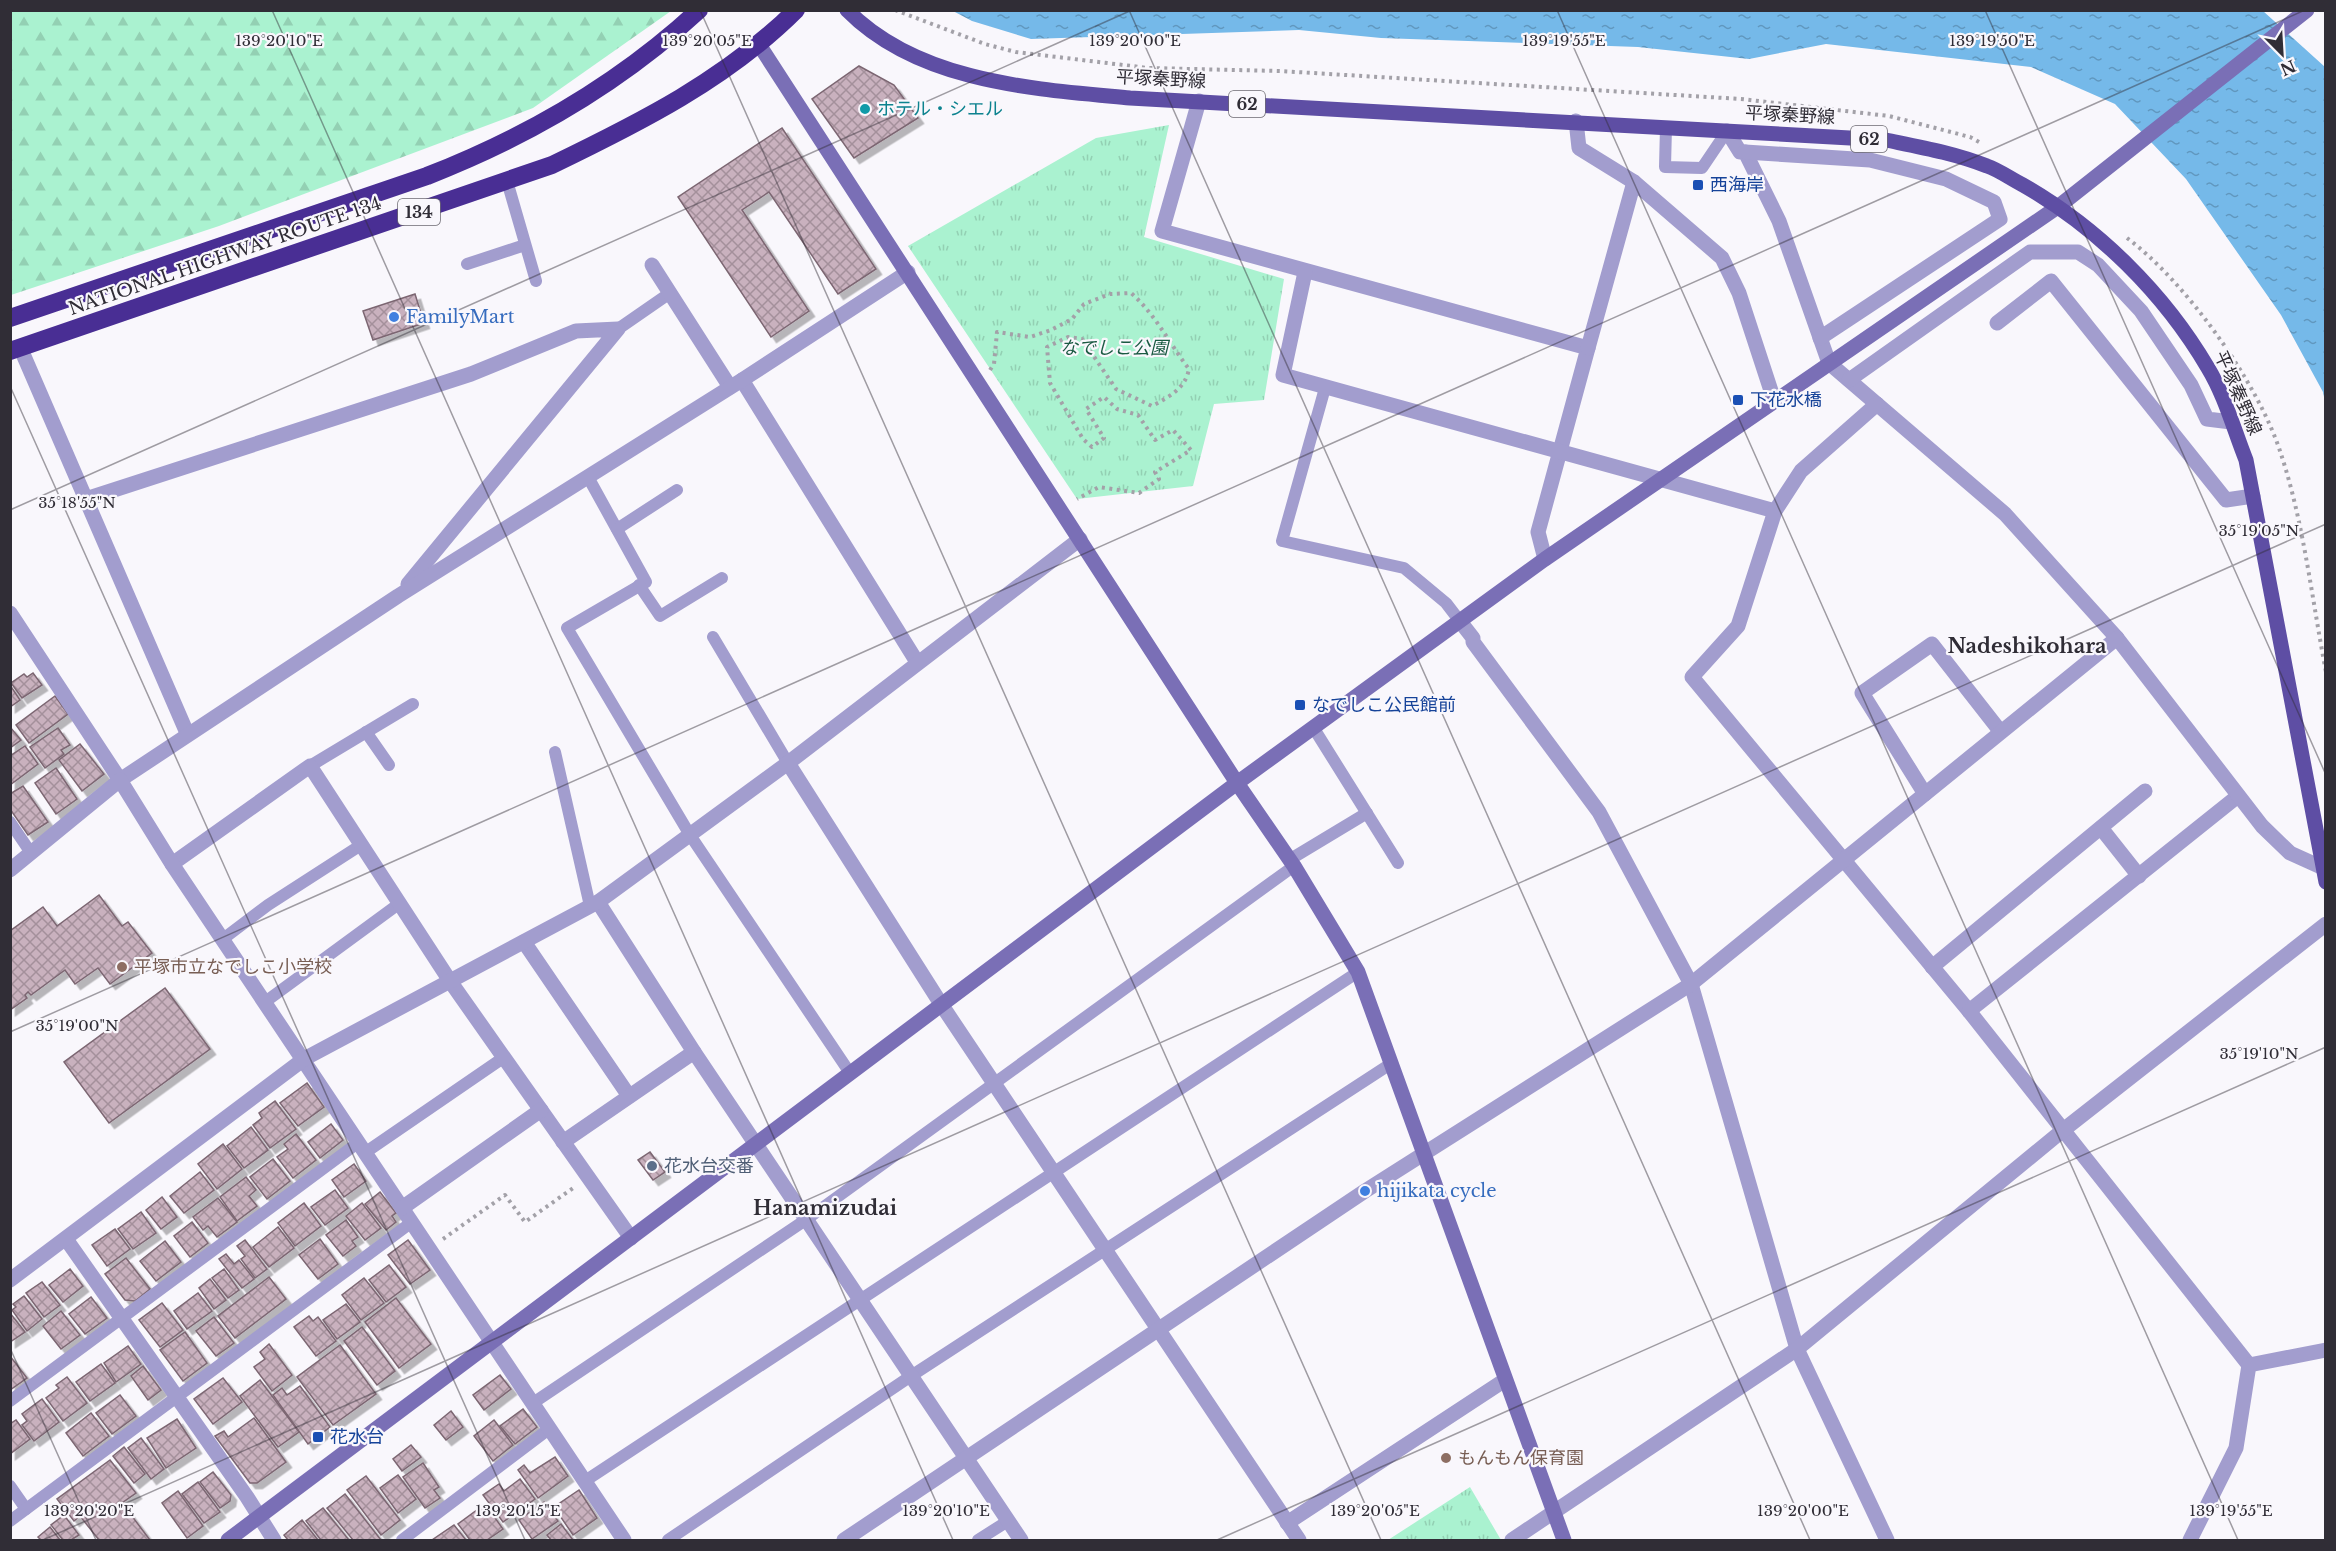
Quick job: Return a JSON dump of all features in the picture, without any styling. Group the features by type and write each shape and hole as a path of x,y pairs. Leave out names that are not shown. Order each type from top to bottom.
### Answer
{"highway":[{"name":"NATIONAL HIGHWAY ROUTE 134","path":"10,318 428,176 484,154 538,127 609,82 699,10"},
{"name":"NATIONAL HIGHWAY ROUTE 134","path":"15,349 552,165 633,126 683,97 758,43 796,10"}],"main road":[{"name":"平塚秦野線","path":"847,10 884,39 923,59 981,80 1054,91 1199,101 1886,140 1939,151 1988,166 2059,206 2122,259 2184,330 2210,370 2246,460 2325,882"}],"street":[{"path":"228,1540 1236,783 1545,559 2059,206 2307,10"},
{"path":"758,43 1236,783 1291,863 1358,972 1564,1540"},
{"path":"1199,101 1162,231 1588,348"},
{"path":"1576,122 1579,148 1634,182 1722,258 1739,292 1774,400"},
{"path":"1727,131 1740,152 1870,160 1946,179 1995,202 2000,219 1820,338"},
{"path":"1745,152 1779,221 1828,363 2005,514 2117,638 2238,796 2290,853 2321,867"},
{"path":"1545,559 1538,532 1557,452 1634,182"},
{"path":"1849,380 2030,252 2078,252 2098,265 2141,311 2191,385 2207,419 2231,422"},
{"path":"652,265 736,384 917,662"},
{"path":"10,870 120,780 187,733 908,272"},
{"path":"1305,272 1283,375 1775,511"},
{"path":"1997,322 2051,281 2226,500 2253,496"},
{"path":"86,499 471,374 576,331 618,329"},
{"path":"398,596 618,329"},
{"path":"15,349 86,499 187,733"},
{"path":"1877,404 1801,471 1775,511 1738,626 1692,677 1969,1011 2248,1365 2236,1448 2190,1540"},
{"path":"10,1280 304,1059 594,904 788,763 1080,539"},
{"path":"10,613 120,780 172,864 624,1540"},
{"path":"1460,620 1473,638 1473,642 1599,812 1691,984 1797,1348 1887,1540"},
{"path":"844,1540 1424,1154 1691,984 2117,638"},
{"path":"1925,794 1862,693 1932,644 2000,731"},
{"path":"788,763 941,1004 1299,1540"},
{"path":"172,864 309,766 450,981 630,1238"},
{"path":"1932,967 2145,791"},
{"path":"1969,1011 2238,796"},
{"path":"2101,828 2139,876"},
{"path":"594,904 1021,1540"},
{"path":"1512,1540 1797,1348 2062,1131 2325,924"},
{"path":"524,942 629,1096"},
{"path":"563,1142 694,1052"},
{"path":"402,1208 541,1110"},
{"path":"66,1239 177,1396 274,1540"},
{"path":"2248,1365 2325,1350"},
{"path":"1287,1523 1505,1380"}],"lane":[{"path":"1666,127 1665,167 1702,168 1727,131"},
{"path":"507,181 536,281"},
{"path":"467,264 525,245"},
{"path":"618,329 670,293"},
{"path":"1325,387 1282,541 1404,567 1446,603 1460,620"},
{"path":"588,477 646,582 567,628 690,835 850,1073"},
{"path":"616,528 678,490"},
{"path":"639,585 660,616 722,578"},
{"path":"713,637 788,763"},
{"path":"309,766 413,704"},
{"path":"1313,727 1398,863"},
{"path":"366,732 388,765"},
{"path":"555,752 594,904"},
{"path":"532,1403 807,1219 1291,863 1367,813"},
{"path":"10,822 31,853"},
{"path":"223,939 268,905 360,845"},
{"path":"265,1002 400,903"},
{"path":"585,1482 1358,972"},
{"path":"10,1401 362,1147 503,1058"},
{"path":"668,1540 911,1376 1392,1063"},
{"path":"10,1521 412,1222"},
{"path":"402,1540 549,1429"},
{"path":"10,1486 26,1509"},
{"path":"978,1540 1008,1521"}],"path":[{"path":"896,10 985,44 1016,52 1148,68 1280,71 1741,99"},
{"path":"987,374 994,364 997,332 1030,337 1051,330 1072,319 1084,304 1110,294 1131,293 1162,328 1189,369 1186,381 1172,395 1152,406 1116,389 1082,339 1068,337 1047,347 1050,383 1083,439 1092,447 1104,438 1086,409 1104,398 1118,409 1138,415 1155,440 1173,430 1191,450 1155,472 1159,479 1139,493 1099,487 1077,499"},
{"path":"438,1243 505,1195 525,1222 583,1181"}],"green space":[{"path":"10,11 671,11 533,108 219,226 11,295"},
{"name":"なでしこ公園","path":"1169,125 1144,237 1284,279 1264,400 1214,404 1193,486 1077,499 908,246 1096,138"},
{"path":"1470,1487 1501,1540 1388,1540"}],"water":[{"path":"953,11 2263,11 2325,67 2325,402 2323,392 2281,315 2186,179 2115,104 2031,67 1826,44 1749,59 1638,47 1381,38 1299,30 1031,39 972,21"}],"building":[{"name":"ホテル・シエル","path":"859,66 894,85 918,118 854,158 812,99"},
{"path":"782,128 876,269 838,294 769,192 742,210 809,311 771,337 678,197"},
{"name":"FamilyMart","path":"415,294 424,323 373,340 363,311"},
{"path":"33,673 42,685 22,698 11,683 24,674 27,677"},
{"path":"10,685 20,700 10,707"},
{"path":"55,696 68,714 29,743 16,725"},
{"path":"10,727 21,740 10,748"},
{"path":"58,728 70,745 61,750 64,754 45,768 30,747"},
{"path":"80,744 104,774 82,791 59,760"},
{"path":"25,746 38,764 10,785 10,756"},
{"path":"56,768 77,799 56,814 35,783"},
{"path":"23,786 48,822 28,835 10,809 10,794"},
{"path":"99,895 122,926 128,922 152,953 110,984 98,968 75,984 65,970 31,995 28,992 25,995 27,998 10,1010 10,931 43,907 57,926"},
{"path":"165,988 210,1049 109,1123 64,1062"},
{"path":"307,1083 324,1107 298,1126 280,1103"},
{"path":"275,1101 296,1129 270,1148 253,1125 262,1118 259,1113"},
{"path":"331,1124 343,1140 320,1158 308,1142"},
{"path":"251,1127 268,1150 244,1168 227,1146"},
{"path":"296,1134 316,1160 293,1178 277,1157 288,1149 284,1144"},
{"path":"223,1144 242,1169 217,1189 198,1164"},
{"name":"花水台交番","path":"650,1152 665,1172 653,1180 638,1160"},
{"path":"273,1159 290,1181 267,1199 250,1177"},
{"path":"354,1164 366,1181 344,1197 332,1180"},
{"path":"200,1172 214,1190 184,1213 170,1196"},
{"path":"246,1177 256,1190 249,1196 257,1206 237,1221 220,1197"},
{"path":"335,1190 348,1208 325,1225 311,1207"},
{"path":"380,1192 396,1213 392,1216 396,1222 386,1230 365,1204"},
{"path":"162,1197 177,1217 161,1229 146,1210"},
{"path":"218,1198 237,1222 217,1237 208,1226 203,1230 193,1217"},
{"path":"304,1203 321,1226 295,1246 278,1223"},
{"path":"362,1203 381,1228 365,1240 346,1216"},
{"path":"141,1212 156,1233 133,1249 118,1229"},
{"path":"346,1220 358,1237 352,1241 356,1246 343,1256 326,1235"},
{"path":"192,1222 208,1243 190,1257 174,1236"},
{"path":"278,1227 294,1248 269,1267 253,1247"},
{"path":"115,1229 130,1249 107,1266 92,1245"},
{"path":"320,1239 338,1264 318,1279 299,1255"},
{"path":"245,1240 267,1269 255,1278 241,1259 245,1256 237,1246"},
{"path":"408,1240 430,1270 410,1284 388,1255"},
{"path":"165,1241 181,1262 156,1281 140,1261"},
{"path":"226,1254 234,1264 239,1260 254,1279 242,1288 219,1259"},
{"path":"126,1258 150,1289 135,1301 125,1300 105,1274"},
{"path":"389,1265 406,1287 386,1302 369,1280"},
{"path":"70,1269 83,1286 63,1302 49,1285"},
{"path":"224,1269 239,1290 228,1298 212,1278"},
{"path":"269,1277 286,1299 235,1338 218,1316"},
{"path":"364,1278 384,1303 361,1320 342,1295"},
{"path":"210,1279 226,1300 214,1309 199,1288"},
{"path":"42,1282 60,1305 44,1317 26,1293"},
{"path":"198,1293 212,1311 187,1329 174,1311"},
{"path":"24,1296 42,1319 27,1331 12,1310 16,1307 13,1304"},
{"path":"91,1297 107,1318 85,1334 69,1314"},
{"path":"396,1298 431,1344 399,1368 365,1322"},
{"path":"162,1303 183,1330 160,1347 139,1320"},
{"path":"346,1304 360,1322 337,1339 323,1320"},
{"path":"61,1311 80,1335 61,1349 43,1326"},
{"path":"10,1313 25,1332 10,1342"},
{"path":"309,1316 313,1321 318,1317 336,1341 316,1356 294,1327"},
{"path":"214,1317 234,1343 216,1356 196,1331"},
{"path":"362,1327 395,1371 377,1385 344,1341"},
{"path":"185,1332 207,1363 183,1381 160,1350"},
{"path":"269,1344 292,1375 272,1391 254,1367 265,1359 260,1352"},
{"path":"340,1345 376,1394 333,1425 297,1377"},
{"path":"128,1346 141,1364 116,1382 104,1363"},
{"path":"10,1356 27,1378 10,1390"},
{"path":"101,1364 115,1383 90,1401 76,1382"},
{"path":"143,1366 161,1390 148,1400 131,1376"},
{"path":"500,1375 511,1389 484,1410 473,1395"},
{"path":"67,1377 87,1403 63,1421 46,1398 59,1388 56,1385"},
{"path":"223,1378 242,1402 213,1424 194,1399"},
{"path":"260,1380 299,1432 278,1447 240,1396"},
{"path":"300,1386 330,1427 308,1444 273,1395 282,1388 287,1395"},
{"path":"120,1395 136,1416 112,1434 96,1413"},
{"path":"42,1399 59,1422 34,1441 22,1425 27,1421 22,1414"},
{"path":"523,1409 537,1427 515,1444 500,1426"},
{"path":"451,1411 463,1427 446,1440 434,1425"},
{"path":"91,1413 109,1436 83,1456 66,1433"},
{"path":"254,1418 286,1462 257,1483 250,1483 215,1436 224,1431 228,1437"},
{"path":"177,1419 196,1448 166,1468 147,1438"},
{"path":"16,1420 30,1439 10,1454 10,1424"},
{"path":"494,1420 513,1445 493,1461 474,1436"},
{"path":"141,1438 164,1469 151,1479 128,1448"},
{"path":"411,1445 421,1457 402,1471 393,1459"},
{"path":"124,1447 145,1474 134,1483 113,1456"},
{"path":"555,1457 568,1476 538,1498 518,1470 524,1465 530,1473"},
{"path":"110,1460 136,1493 122,1503 150,1540 99,1540 80,1516 74,1521 57,1499"},
{"path":"423,1463 439,1487 434,1490 440,1498 425,1508 403,1477"},
{"path":"213,1472 231,1495 230,1501 220,1508 200,1482"},
{"path":"398,1475 416,1499 398,1513 380,1488"},
{"path":"366,1476 400,1520 381,1535 347,1490"},
{"path":"520,1479 535,1499 503,1522 483,1495 499,1484 504,1491"},
{"path":"198,1482 220,1512 204,1523 182,1494"},
{"path":"579,1490 597,1518 573,1535 554,1507"},
{"path":"178,1491 203,1526 187,1538 162,1503"},
{"path":"345,1494 381,1540 353,1540 327,1508"},
{"path":"544,1502 558,1521 532,1539 519,1520"},
{"path":"485,1504 503,1529 487,1540 470,1540 458,1524"},
{"path":"323,1508 349,1540 321,1540 306,1521"},
{"path":"64,1515 79,1535 71,1540 63,1540 51,1525"},
{"path":"302,1520 318,1540 288,1540 284,1535"},
{"path":"561,1524 573,1540 551,1540 547,1535"},
{"path":"454,1525 466,1540 432,1540"},
{"path":"50,1527 60,1540 41,1540 38,1537"}],"place":[{"name":"ホテル・シエル","path":"865,109"},
{"name":"西海岸","path":"1698,185"},
{"name":"FamilyMart","path":"394,317"},
{"name":"下花水橋","path":"1738,400"},
{"name":"なでしこ公民館前","path":"1300,705"},
{"name":"平塚市立なでしこ小学校","path":"122,967"},
{"name":"花水台交番","path":"652,1166"},
{"name":"hijikata cycle","path":"1365,1191"},
{"name":"花水台","path":"318,1437"},
{"name":"もんもん保育園","path":"1446,1458"}],"district":[{"name":"Nadeshikohara","path":"2027,646"},
{"name":"Hanamizudai","path":"825,1208"}]}
